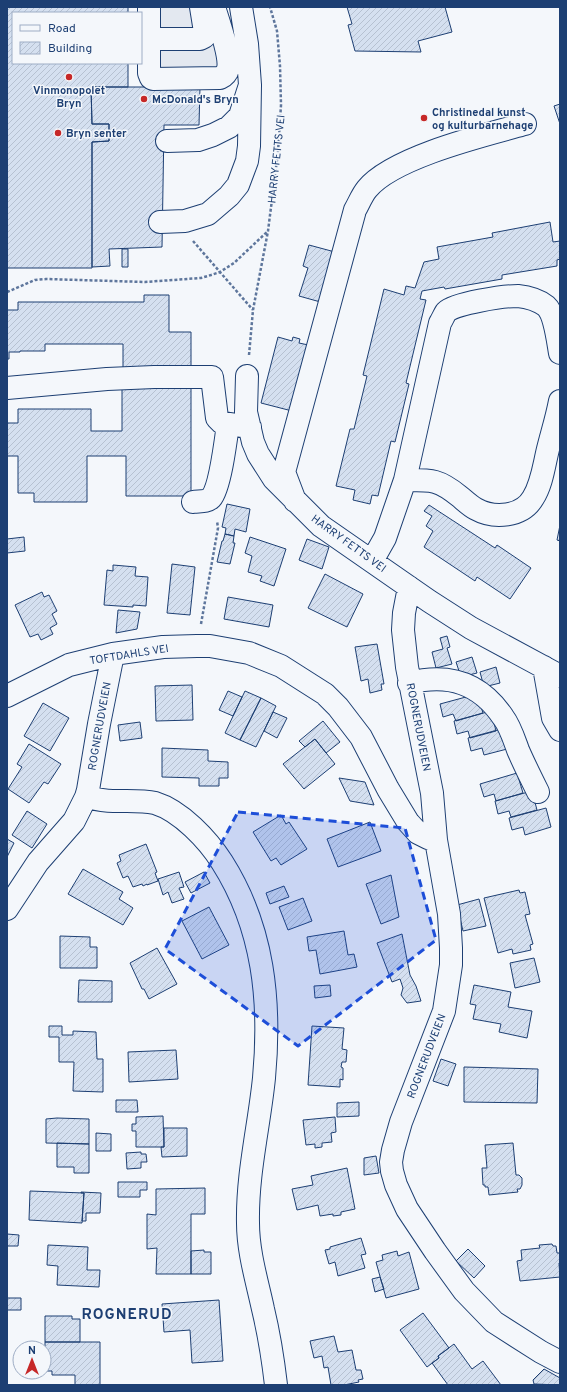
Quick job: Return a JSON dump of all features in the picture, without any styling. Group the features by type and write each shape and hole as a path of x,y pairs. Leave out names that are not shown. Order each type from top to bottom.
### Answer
{"street":[{"path":"149,7 149,73 153,79 220,78 224,76 228,69 228,60 214,7"},
{"path":"149,39 200,39 204,37 206,32 201,7"},
{"path":"160,222 185,221 208,214 229,196 238,185 247,161 249,146 250,86 247,44 241,7"},
{"path":"167,141 198,140 229,127 240,116 250,86"},
{"path":"296,501 284,472 355,210 362,196 367,188 389,171 431,153 472,139 525,124"},
{"path":"372,561 385,538 405,480 440,323 446,312 456,306 516,296 537,300 547,307 552,317 560,353"},
{"name":"HARRY FETTS VEI","path":"247,376 246,412 253,442 258,454 274,479 321,526 471,628 552,672"},
{"path":"7,388 107,379 212,377 217,418 222,423 250,427"},
{"path":"405,480 429,480 442,484 475,509 486,513 500,515 513,513 525,508 533,498 540,482 560,401"},
{"path":"193,502 207,500 213,495 221,466 228,424"},
{"name":"ROGNERUDVEIEN","path":"409,587 404,613 403,630 410,683 432,792 436,840 448,914 451,948 450,972 444,1011 401,1122 392,1150 392,1171 396,1185 407,1209 464,1291 494,1322 541,1352 560,1362"},
{"name":"TOFTDAHLS VEI","path":"7,696 69,665 113,654 163,647 210,646 249,653 281,666 325,694 338,707 361,737 388,789 408,822 418,833 436,840"},
{"name":"ROGNERUDVEIEN","path":"7,909 38,862 74,821 86,797 98,724 113,654"},
{"path":"552,672 553,718 560,730"},
{"path":"410,683 430,680 451,680 461,682 477,689 504,717 538,792"},
{"path":"86,797 111,801 138,801 155,803 170,810 191,826 213,848 236,885 253,931 264,973 267,1036 264,1078 248,1189 248,1225 250,1246 270,1338 276,1385"}],"path":[{"name":"HARRY FETTS VEI","path":"247,376 253,310 268,231 278,152 281,105 277,31 270,7"},
{"path":"185,221 187,230 193,241 253,310"},
{"path":"7,292 30,282 46,279 145,282 201,278 220,272 234,263 268,231"},
{"path":"202,619 218,528"}],"highlighted area":[{"path":"238,812 405,828 436,940 298,1046 165,949"}],"shaded area":[{"path":"158,7 206,7 219,58 218,65 214,70 160,69"}],"building":[{"name":"Bryn senter","path":"7,7 128,7 128,12 12,12 12,64 128,64 128,87 91,87 92,124 109,124 109,141 92,142 92,268 7,268"},
{"path":"347,7 445,7 452,32 418,41 421,52 355,51 348,25 352,24"},
{"path":"91,87 200,87 199,125 164,125 162,247 109,249 110,266 92,267 92,142 109,141 109,124 92,124"},
{"path":"560,104 560,124 554,106"},
{"path":"550,222 553,242 560,241 560,259 557,260 557,266 502,275 502,279 445,289 444,287 422,291 420,299 426,300 406,383 409,384 395,442 391,441 378,496 372,495 370,504 353,500 355,490 336,486 350,429 354,429 367,376 363,375 384,289 404,295 406,286 415,288 424,262 439,259 437,247 493,237 492,233"},
{"path":"309,245 335,252 324,303 299,296 308,268 303,266"},
{"path":"122,249 128,249 128,267 122,267"},
{"path":"144,295 169,295 169,332 191,332 191,369 123,369 123,344 45,344 45,351 9,352 9,359 7,359 7,310 18,310 18,302 144,302"},
{"path":"278,337 292,341 293,337 300,339 299,343 313,346 296,412 261,403"},
{"path":"122,383 191,383 191,496 126,496 126,456 87,456 87,502 34,502 34,493 18,493 18,456 7,456 7,423 18,423 18,409 91,409 91,431 122,431"},
{"path":"227,504 250,509 246,532 235,529 234,536 225,534 226,528 222,527"},
{"path":"429,505 495,548 497,545 531,568 510,599 477,577 475,581 424,547 433,531 426,526 432,516 424,511"},
{"path":"560,525 560,541 557,540"},
{"path":"225,534 234,536 233,543 235,543 230,564 217,562"},
{"path":"24,537 25,551 7,553 7,539"},
{"path":"250,537 286,549 274,586 260,581 262,576 248,572 252,556 245,553"},
{"path":"307,539 329,547 322,569 299,560"},
{"path":"172,564 195,567 190,615 167,613"},
{"path":"113,565 136,567 135,576 148,577 146,606 133,605 133,607 104,605 107,570 113,571"},
{"path":"325,574 363,594 347,627 308,608"},
{"path":"42,592 44,597 49,595 57,611 52,614 57,624 50,628 53,634 41,640 38,634 30,637 15,605"},
{"path":"228,597 273,605 269,627 224,619"},
{"path":"118,610 140,612 137,629 116,633"},
{"path":"447,636 450,647 447,648 452,664 436,668 432,652 443,649 440,638"},
{"path":"377,644 384,684 381,684 382,690 370,693 368,679 361,681 355,647"},
{"path":"472,657 477,673 461,677 456,662"},
{"path":"496,667 500,683 484,687 480,672"},
{"path":"192,685 193,720 156,721 155,686"},
{"path":"228,691 242,697 233,716 219,710"},
{"path":"245,691 261,698 240,740 225,733"},
{"path":"477,694 483,713 456,721 453,714 443,717 440,704"},
{"path":"261,698 276,706 256,747 240,740"},
{"path":"43,703 69,718 50,751 24,736"},
{"path":"491,711 496,731 470,738 468,731 457,734 454,721"},
{"path":"273,712 287,718 277,738 264,731"},
{"path":"323,721 340,742 326,753 315,739 305,747 299,741"},
{"path":"140,722 142,738 120,741 118,725"},
{"path":"505,728 511,748 484,755 482,748 471,751 468,738"},
{"path":"315,739 335,764 304,789 283,764"},
{"path":"29,744 61,764 48,784 44,782 29,803 8,789 22,767 17,764"},
{"path":"162,748 208,750 208,761 228,762 228,778 219,778 219,786 199,786 199,778 162,777"},
{"path":"517,773 523,793 496,801 494,794 484,797 480,784"},
{"path":"339,778 365,782 374,805 350,801"},
{"path":"532,791 537,810 511,817 509,811 498,814 495,801"},
{"path":"546,808 551,827 525,835 523,827 512,830 509,818"},
{"path":"27,811 47,824 32,848 12,835"},
{"path":"281,815 286,824 289,822 307,849 281,865 276,858 271,861 253,832"},
{"path":"370,822 381,851 338,867 327,839"},
{"path":"7,839 14,843 7,857"},
{"path":"146,844 157,872 155,873 158,881 143,886 142,884 133,887 128,876 123,878 117,863 121,861 119,855"},
{"path":"83,869 123,892 119,899 133,908 123,925 68,894"},
{"path":"179,872 184,887 179,888 184,899 172,903 168,892 163,895 158,879"},
{"path":"204,872 210,883 191,893 185,882"},
{"path":"391,875 399,917 381,924 366,884"},
{"path":"284,886 289,897 270,904 266,893"},
{"path":"519,890 520,893 525,892 530,914 525,915 533,944 530,945 531,950 513,954 512,949 498,953 484,898"},
{"path":"303,898 312,921 288,930 279,907"},
{"path":"479,899 486,926 463,931 457,905"},
{"path":"209,907 229,945 202,959 182,921"},
{"path":"344,931 348,955 354,954 357,967 320,974 316,950 309,951 307,937"},
{"path":"402,934 410,975 416,986 421,1001 407,1003 401,995 403,988 400,979 392,982 377,943"},
{"path":"60,936 90,937 90,947 97,947 97,968 60,968"},
{"path":"157,948 177,984 149,999 144,989 142,989 130,963"},
{"path":"534,958 540,982 515,988 510,963"},
{"path":"79,980 112,981 112,1002 78,1002"},
{"path":"330,985 331,996 315,998 314,986"},
{"path":"474,985 511,992 508,1007 532,1011 527,1038 499,1032 501,1024 473,1019 476,1005 470,1004"},
{"path":"49,1026 62,1026 62,1035 73,1035 73,1031 96,1032 97,1059 103,1059 103,1092 73,1091 74,1062 59,1062 59,1037 49,1037"},
{"path":"312,1026 344,1028 342,1049 347,1050 346,1062 342,1062 341,1067 343,1068 343,1080 340,1079 340,1087 308,1085"},
{"path":"176,1050 178,1079 129,1082 128,1052"},
{"path":"441,1059 456,1064 448,1086 433,1081"},
{"path":"464,1067 538,1069 537,1103 464,1102"},
{"path":"116,1100 137,1100 138,1112 116,1112"},
{"path":"359,1102 359,1116 337,1117 337,1103"},
{"path":"163,1116 164,1147 136,1147 136,1131 132,1131 132,1124 136,1124 136,1117"},
{"path":"335,1117 336,1132 331,1133 332,1142 322,1143 322,1147 315,1148 315,1144 306,1145 303,1120"},
{"path":"46,1119 89,1119 89,1144 46,1143"},
{"path":"164,1128 187,1128 187,1156 162,1157 161,1147 164,1147"},
{"path":"96,1133 111,1134 111,1151 96,1151"},
{"path":"57,1143 89,1144 89,1173 74,1173 74,1167 57,1167"},
{"path":"513,1143 516,1175 519,1175 522,1178 522,1185 520,1189 517,1189 518,1192 489,1195 488,1187 483,1185 482,1168 487,1168 485,1145"},
{"path":"141,1152 141,1154 146,1154 147,1162 141,1162 141,1168 127,1169 126,1153"},
{"path":"376,1156 379,1173 364,1175 364,1158"},
{"path":"347,1168 355,1209 341,1212 341,1215 333,1216 333,1214 320,1216 318,1205 297,1210 292,1189 313,1185 311,1176"},
{"path":"118,1182 147,1182 147,1190 140,1190 140,1197 118,1197"},
{"path":"205,1188 205,1214 191,1214 191,1274 156,1274 157,1248 147,1249 147,1214 156,1215 156,1189"},
{"path":"30,1191 84,1193 82,1223 29,1220"},
{"path":"81,1192 101,1193 100,1213 86,1213 86,1221 82,1221 84,1193"},
{"path":"7,1234 19,1235 18,1246 7,1246"},
{"path":"361,1238 366,1254 361,1255 365,1268 338,1276 335,1262 329,1264 325,1250 330,1249 330,1247"},
{"path":"552,1244 553,1246 556,1246 557,1253 560,1253 560,1277 520,1281 517,1261 522,1260 521,1250 540,1248 539,1245"},
{"path":"48,1245 88,1247 87,1270 100,1270 99,1287 57,1285 58,1266 47,1265"},
{"path":"468,1249 485,1266 474,1278 456,1261"},
{"path":"204,1250 204,1252 211,1252 211,1274 191,1274 191,1251"},
{"path":"397,1251 398,1256 409,1252 419,1289 386,1298 376,1262 383,1260 382,1255"},
{"path":"380,1277 384,1289 375,1292 372,1279"},
{"path":"7,1298 21,1298 21,1310 7,1310"},
{"path":"219,1300 223,1361 192,1363 190,1330 164,1332 162,1304"},
{"path":"423,1313 449,1348 427,1367 400,1330"},
{"path":"45,1316 72,1316 72,1319 80,1319 80,1342 52,1342 52,1340 45,1340"},
{"path":"334,1336 338,1352 352,1350 356,1370 361,1370 363,1379 358,1380 359,1382 344,1385 331,1385 328,1367 324,1368 322,1356 314,1358 310,1341"},
{"path":"52,1342 100,1342 100,1385 75,1385 75,1375 52,1375"},
{"path":"454,1344 472,1369 483,1361 501,1385 448,1385 432,1363 439,1358 438,1356"},
{"path":"544,1369 560,1378 560,1385 534,1384 533,1380"}],"place":[{"name":"Vinmonopolet Bryn","path":"69,77"},
{"name":"McDonald's Bryn","path":"144,99"},
{"name":"Christinedal kunst og kulturbarnehage","path":"424,118"},
{"name":"Bryn senter","path":"58,133"}],"district":[{"name":"ROGNERUD","path":"127,1314"}]}
